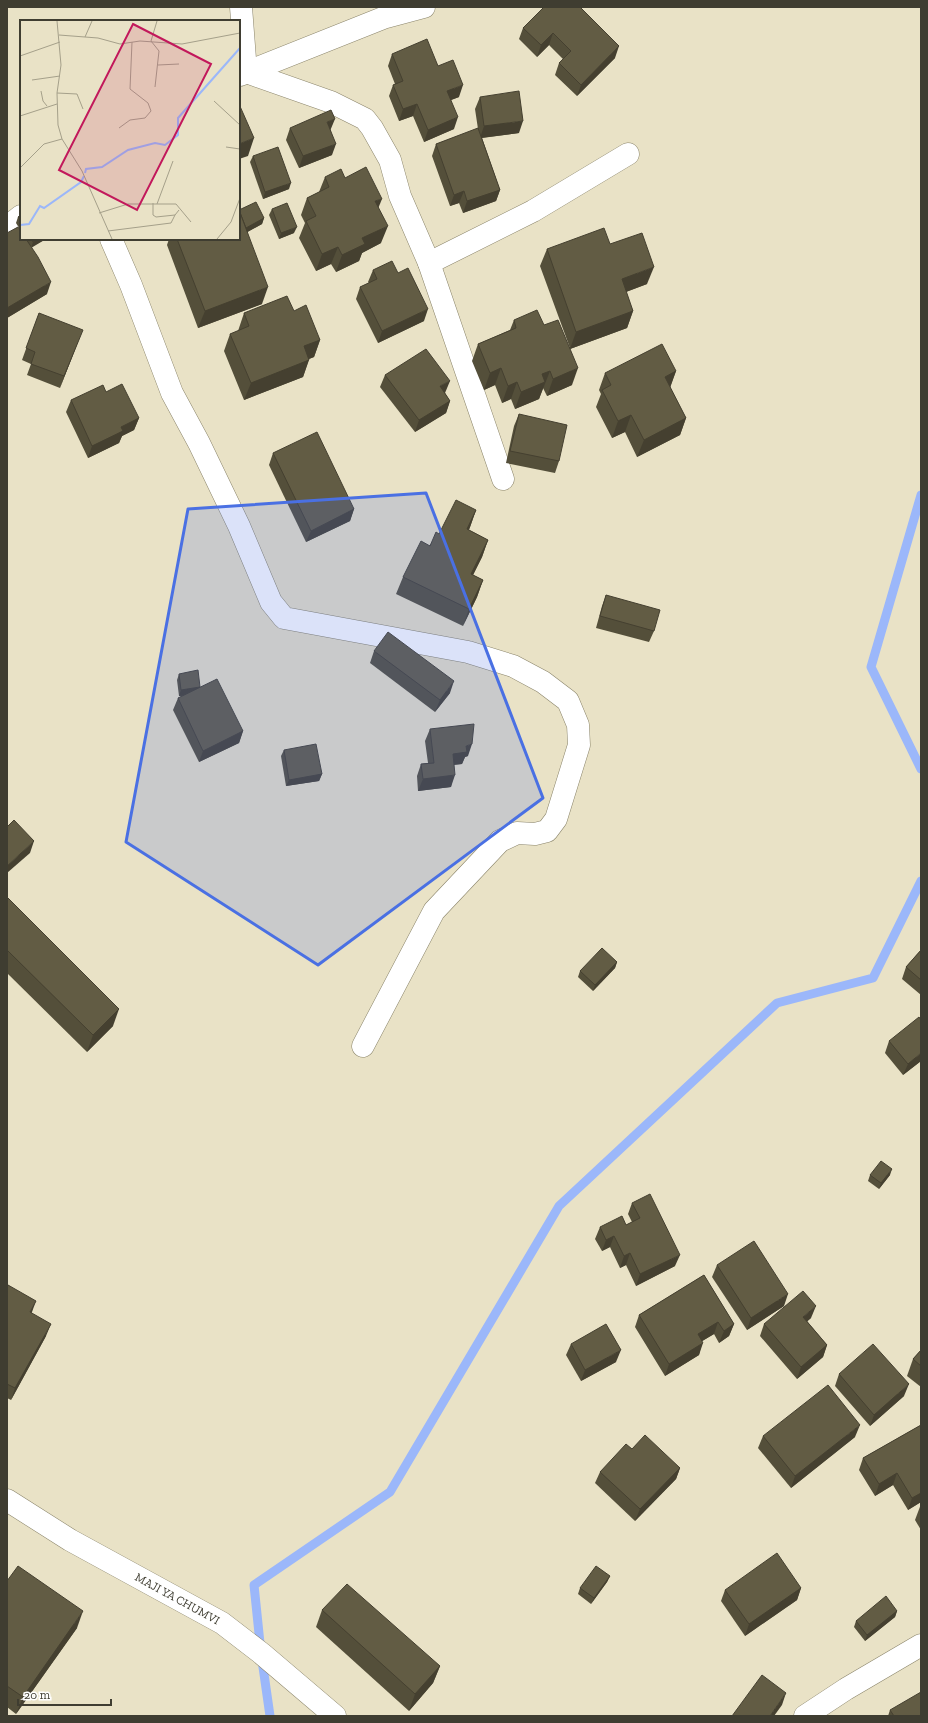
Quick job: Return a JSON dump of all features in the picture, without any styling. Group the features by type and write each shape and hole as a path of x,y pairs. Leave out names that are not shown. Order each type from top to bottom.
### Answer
{"street":[{"path":"241,7 242,74"},
{"path":"242,74 383,18 424,7"},
{"path":"242,74 331,102 365,119 372,128 390,160 400,196 429,263 503,479"},
{"path":"429,263 533,211 628,154"},
{"path":"7,227 20,217"},
{"path":"111,240 131,285 172,393 199,443 239,526 270,602 284,618 468,652 513,666 543,682 568,701 578,725 579,745 556,819 547,831 535,834 517,833 500,841 434,911 363,1046"},
{"name":"MAJI YA CHUMVI","path":"7,1500 70,1540 222,1623 261,1653 335,1716"},
{"path":"805,1716 859,1681 921,1645"}],"highlighted area":[{"path":"426,493 543,798 318,965 126,842 188,509"}],"building":[{"path":"544,7 580,7 619,46 581,85 559,63 571,51 553,33 541,45 523,28"},
{"path":"427,39 438,66 453,60 463,85 447,91 458,117 428,130 417,104 403,109 393,85 403,81 392,54"},
{"path":"519,91 523,121 484,126 480,97"},
{"path":"240,106 254,138 240,144"},
{"path":"331,110 335,119 327,122 336,144 303,156 290,128"},
{"path":"478,128 500,190 467,201 464,191 454,195 436,144"},
{"path":"278,147 291,183 265,192 253,156"},
{"path":"366,167 382,199 375,201 388,226 362,238 365,244 342,255 338,247 322,254 306,221 316,216 307,198 329,187 325,177 341,169 345,178"},
{"path":"256,202 264,218 246,228 240,210"},
{"path":"287,203 297,227 281,233 272,209"},
{"path":"240,213 268,287 205,311 177,240 240,240"},
{"path":"18,227 20,230 20,240 27,240 38,257 51,282 7,308 7,233"},
{"path":"604,228 610,244 642,233 654,267 622,279 633,311 576,332 547,249"},
{"path":"392,261 398,273 408,268 428,309 382,331 360,287 377,279 373,270"},
{"path":"287,296 294,311 306,305 320,340 304,346 309,360 251,383 230,334 249,326 244,313"},
{"path":"537,310 544,325 558,320 578,368 553,379 550,371 542,374 545,382 521,392 517,382 508,386 501,368 490,373 478,344 516,328 514,320"},
{"path":"39,313 83,330 64,376 31,364 35,352 26,348"},
{"path":"662,344 676,371 665,377 686,418 644,440 631,415 618,421 602,390 611,385 605,373"},
{"path":"426,349 450,381 440,386 450,401 419,420 385,375"},
{"path":"122,384 139,418 121,427 123,431 92,446 71,400 103,385 106,392"},
{"path":"519,414 567,425 559,461 510,451"},
{"path":"317,432 354,509 311,531 273,453"},
{"path":"456,500 476,510 467,529 488,540 471,574 483,580 469,609 403,577 421,541 430,546 436,532 439,534"},
{"path":"606,595 660,610 654,631 600,616"},
{"path":"388,632 454,681 440,700 374,651"},
{"path":"198,670 200,687 181,690 179,674"},
{"path":"217,679 243,731 203,751 178,698"},
{"path":"474,724 472,744 466,746 467,752 453,754 455,775 423,779 421,764 434,763 430,729"},
{"path":"316,744 322,774 289,780 284,750"},
{"path":"14,820 34,841 7,866 7,827"},
{"path":"7,897 119,1009 93,1035 7,950"},
{"path":"602,948 617,962 595,985 580,971"},
{"path":"921,950 921,980 906,967"},
{"path":"919,1017 921,1020 921,1053 908,1064 889,1041"},
{"path":"881,1161 892,1169 881,1183 870,1175"},
{"path":"650,1194 680,1255 640,1274 630,1253 624,1256 614,1236 606,1240 600,1227 622,1216 626,1225 640,1218 632,1203"},
{"path":"754,1241 788,1294 751,1318 717,1265"},
{"path":"704,1275 734,1324 724,1331 718,1322 698,1334 703,1343 669,1364 639,1315"},
{"path":"8,1285 36,1301 30,1312 51,1324 15,1388 7,1384"},
{"path":"803,1291 816,1306 803,1317 827,1345 801,1367 764,1324"},
{"path":"606,1324 621,1350 585,1370 571,1344"},
{"path":"873,1344 909,1384 874,1415 839,1374"},
{"path":"921,1350 921,1366 913,1359"},
{"path":"828,1385 860,1425 795,1476 763,1436"},
{"path":"921,1425 921,1493 912,1498 897,1473 879,1484 863,1458"},
{"path":"645,1435 680,1468 640,1509 600,1472 626,1444 632,1449"},
{"path":"777,1553 801,1588 749,1624 725,1590"},
{"path":"18,1566 83,1611 23,1697 7,1686 7,1581"},
{"path":"596,1566 610,1576 594,1598 580,1588"},
{"path":"347,1584 440,1666 415,1694 322,1610"},
{"path":"886,1596 897,1611 867,1635 856,1621"},
{"path":"762,1675 786,1693 770,1716 732,1716"},
{"path":"921,1692 921,1716 894,1716 890,1710"}],"waterway":[{"path":"921,495 871,667 921,769"},
{"path":"270,1716 261,1653 254,1585 390,1492 559,1206 777,1003 873,978 921,881"}]}
